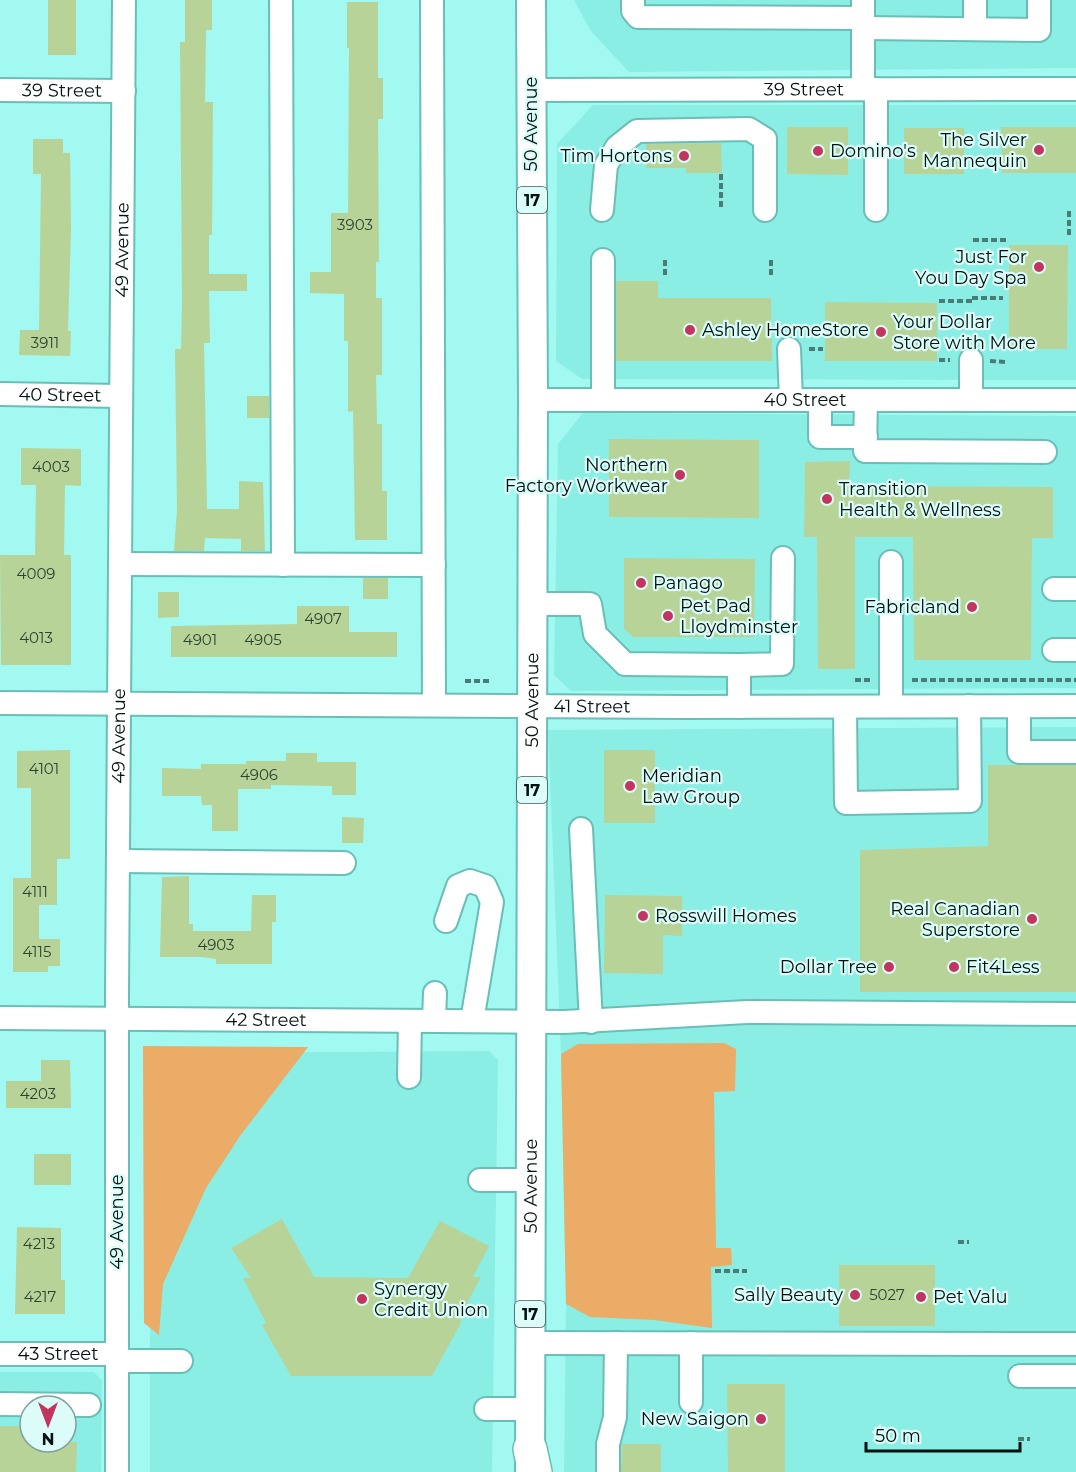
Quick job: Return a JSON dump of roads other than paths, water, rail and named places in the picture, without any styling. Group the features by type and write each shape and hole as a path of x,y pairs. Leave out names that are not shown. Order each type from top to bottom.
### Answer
{"main road":[{"name":"50 Avenue","path":"531,0 533,399 530,1409 532,1464"}],"street":[{"name":"49 Avenue","path":"117,1472 117,1019 124,0"},
{"path":"281,0 283,565"},
{"path":"432,0 434,704"},
{"path":"633,0 633,11 638,17 785,9 863,15 975,29 1039,30 1039,0"},
{"path":"975,0 975,29"},
{"path":"863,15 876,210"},
{"name":"39 Street","path":"531,90 1076,88"},
{"name":"39 Street","path":"0,90 124,91"},
{"path":"602,210 606,165 617,147 637,131 749,129 765,139 765,210"},
{"path":"603,260 603,399"},
{"path":"789,349 790,399"},
{"path":"971,360 971,399"},
{"name":"40 Street","path":"0,394 121,396"},
{"name":"40 Street","path":"533,399 1076,399"},
{"path":"820,399 820,437 866,437"},
{"path":"866,399 865,451 1045,452"},
{"path":"532,603 590,604 595,634 625,664 782,664 783,558"},
{"path":"891,562 891,706"},
{"path":"120,564 434,565"},
{"path":"739,665 739,707"},
{"name":"41 Street","path":"0,704 1076,706"},
{"path":"845,707 846,803 970,801 969,706"},
{"path":"1019,707 1019,752 1076,752"},
{"path":"581,830 591,1022"},
{"path":"118,861 344,863"},
{"path":"446,921 458,886 470,880 485,886 492,902 472,1022"},
{"path":"434,1022 435,993"},
{"name":"42 Street","path":"0,1018 591,1022 747,1012 1076,1014"},
{"path":"409,1077 410,1021"},
{"path":"480,1180 530,1180"},
{"path":"530,1343 1076,1344"},
{"path":"608,1472 608,1444 615,1417 623,1343"},
{"path":"691,1343 691,1402"},
{"name":"43 Street","path":"0,1354 181,1361"},
{"path":"1020,1376 1076,1376"},
{"path":"0,1404 89,1405"},
{"path":"486,1409 530,1409"}],"place":[{"name":"The Silver Mannequin","path":"1039,150"},
{"name":"Domino's","path":"818,151"},
{"name":"Tim Hortons","path":"684,156"},
{"name":"Just For You Day Spa","path":"1039,267"},
{"name":"Ashley HomeStore","path":"690,330"},
{"name":"Your Dollar Store with More","path":"881,332"},
{"name":"Northern Factory Workwear","path":"680,475"},
{"name":"Transition Health & Wellness","path":"827,499"},
{"name":"Panago","path":"641,583"},
{"name":"Fabricland","path":"972,607"},
{"name":"Pet Pad Lloydminster","path":"668,616"},
{"name":"Meridian Law Group","path":"630,786"},
{"name":"Rosswill Homes","path":"643,916"},
{"name":"Real Canadian Superstore","path":"1032,919"},
{"name":"Dollar Tree","path":"889,967"},
{"name":"Fit4Less","path":"954,967"},
{"name":"Sally Beauty","path":"855,1295"},
{"name":"Pet Valu","path":"921,1297"},
{"name":"Synergy Credit Union","path":"362,1299"},
{"name":"New Saigon","path":"761,1419"}]}
